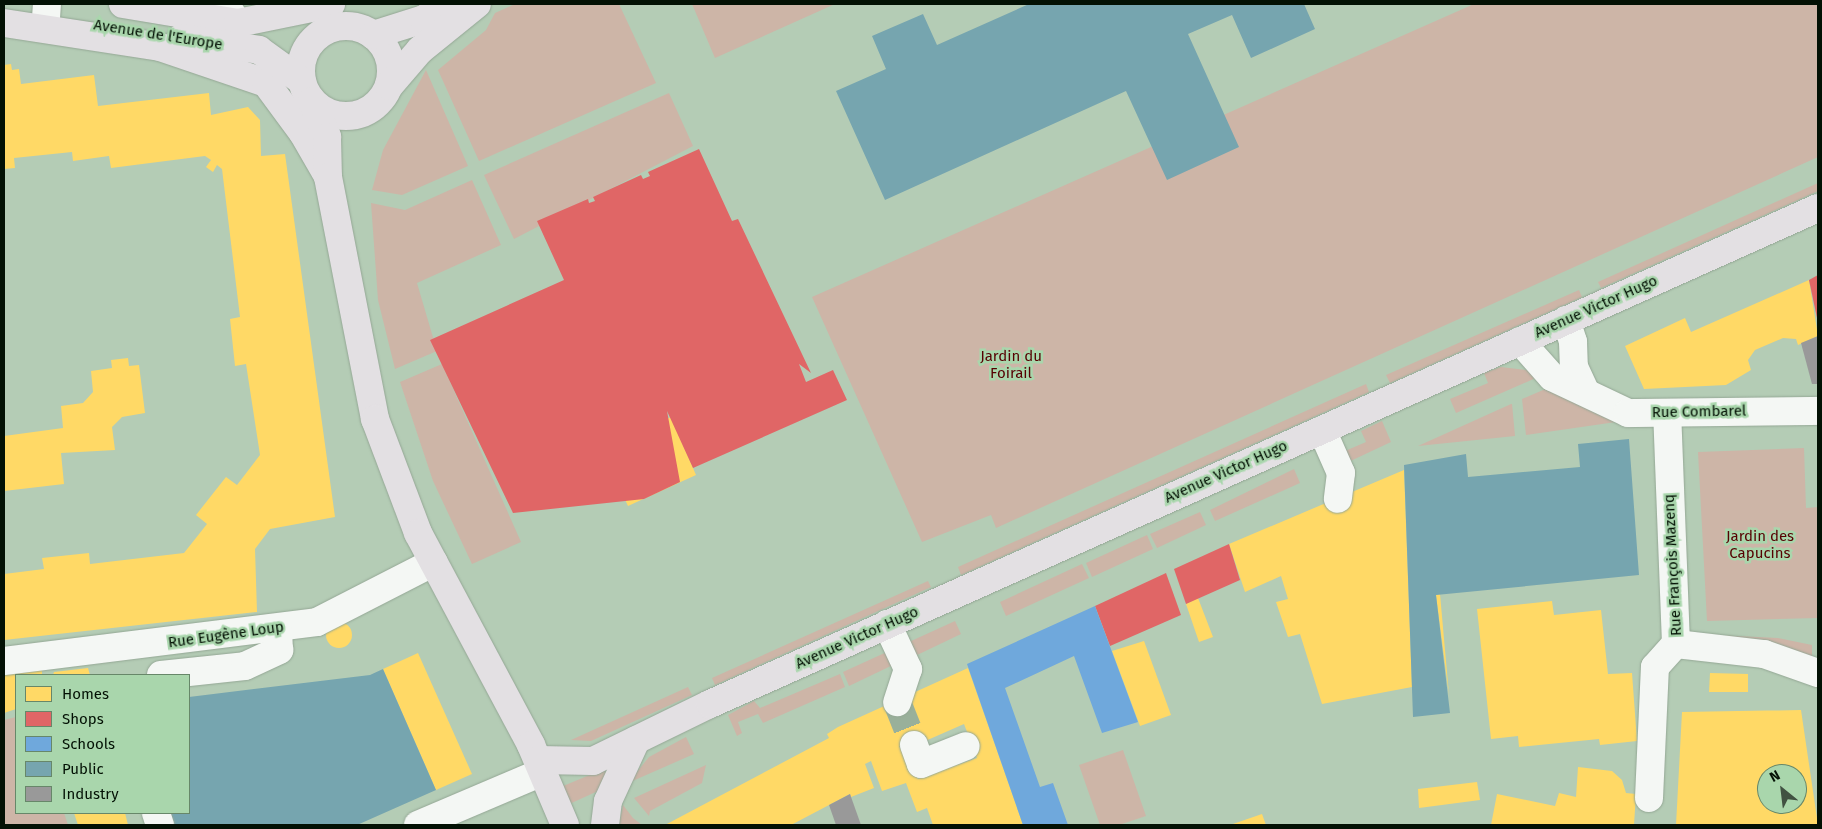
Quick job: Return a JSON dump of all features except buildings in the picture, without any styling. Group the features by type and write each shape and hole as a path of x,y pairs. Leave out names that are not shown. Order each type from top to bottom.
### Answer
{"main road":[{"name":"Avenue de l'Europe","path":"122,4 238,16 260,27 324,32"},
{"path":"238,16 331,4"},
{"path":"372,35 424,19 447,4"},
{"path":"307,91 323,110 348,116 373,107 420,50 476,4"},
{"name":"Avenue de l'Europe","path":"4,15 46,11 259,50 307,91"},
{"path":"4,23 160,47 266,83 303,133 328,178"},
{"path":"389,86 389,58 372,35 348,26 324,32 305,53 307,91 327,137 328,178 375,419 434,562 539,766 565,825"},
{"name":"Avenue Victor Hugo","path":"539,766 592,761 887,624 1818,208"},
{"path":"606,825 608,800 636,740"}],"street":[{"path":"1566,320 1574,342 1574,367 1585,391"},
{"name":"Rue Combarel","path":"1520,341 1552,377 1628,413 1818,411"},
{"name":"Rue François Mazenq","path":"1649,798 1655,667 1676,644 1667,412"},
{"path":"1322,430 1341,473 1338,499"},
{"name":"Rue Eugène Loup","path":"4,662 317,622 434,562"},
{"path":"887,624 908,669 897,702"},
{"path":"170,674 245,666 279,650 278,628"},
{"path":"1676,644 1764,654 1818,673"},
{"path":"914,745 920,764 966,746"},
{"path":"418,825 539,766"}],"green space":[{"path":"515,4 619,4 656,83 479,161 438,70 486,30 495,13"},
{"path":"692,4 835,4 715,58"},
{"name":"Jardin du Foirail","path":"1474,4 1818,4 1818,157 996,528 991,515 922,542 812,297"},
{"path":"426,70 468,166 402,195 372,190 383,150"},
{"path":"669,93 693,146 514,239 484,175"},
{"path":"472,180 501,245 417,283 437,351 395,369 378,300 371,203 405,210"},
{"path":"1818,183 1818,191 1601,288 1598,282"},
{"path":"1579,290 1582,297 1390,383 1386,375"},
{"path":"442,364 521,542 472,564 433,481 400,382"},
{"path":"1501,367 1527,370 1538,377 1456,413 1450,399 1488,383 1484,373"},
{"path":"1366,384 1369,392 961,575 958,567"},
{"path":"1550,387 1616,422 1526,435 1522,399"},
{"path":"1511,404 1515,436 1418,446"},
{"path":"1382,421 1391,442 1342,465 1338,454 1366,442 1361,431"},
{"name":"Jardin des Capucins","path":"1804,448 1806,508 1818,507 1818,618 1707,621 1698,452"},
{"path":"1294,469 1300,483 1215,521 1210,510"},
{"path":"1200,512 1206,525 1157,548 1150,534"},
{"path":"1147,535 1153,549 1092,577 1086,563"},
{"path":"1082,564 1089,578 1006,616 1000,602"},
{"path":"928,581 931,587 715,685 712,678"},
{"path":"955,621 961,634 915,656 909,642"},
{"path":"1716,635 1778,638 1812,645 1812,660"},
{"path":"889,651 895,664 849,686 843,672"},
{"path":"840,674 845,687 763,723 758,714 738,722 742,733 737,736 728,715 754,701 760,708"},
{"path":"688,687 692,695 591,741 571,740"},
{"path":"15,717 15,814 64,814 68,825 4,825 4,720"},
{"path":"686,737 694,754 628,783 649,757"},
{"path":"1123,750 1146,816 1119,825 1100,825 1079,765"},
{"path":"706,765 702,783 650,811 649,816 634,798"},
{"path":"604,769 607,774 598,791 565,806 556,789"},
{"path":"623,805 633,818 642,825 619,825"}],"tunnel":[{"path":"897,702 914,745"}]}
